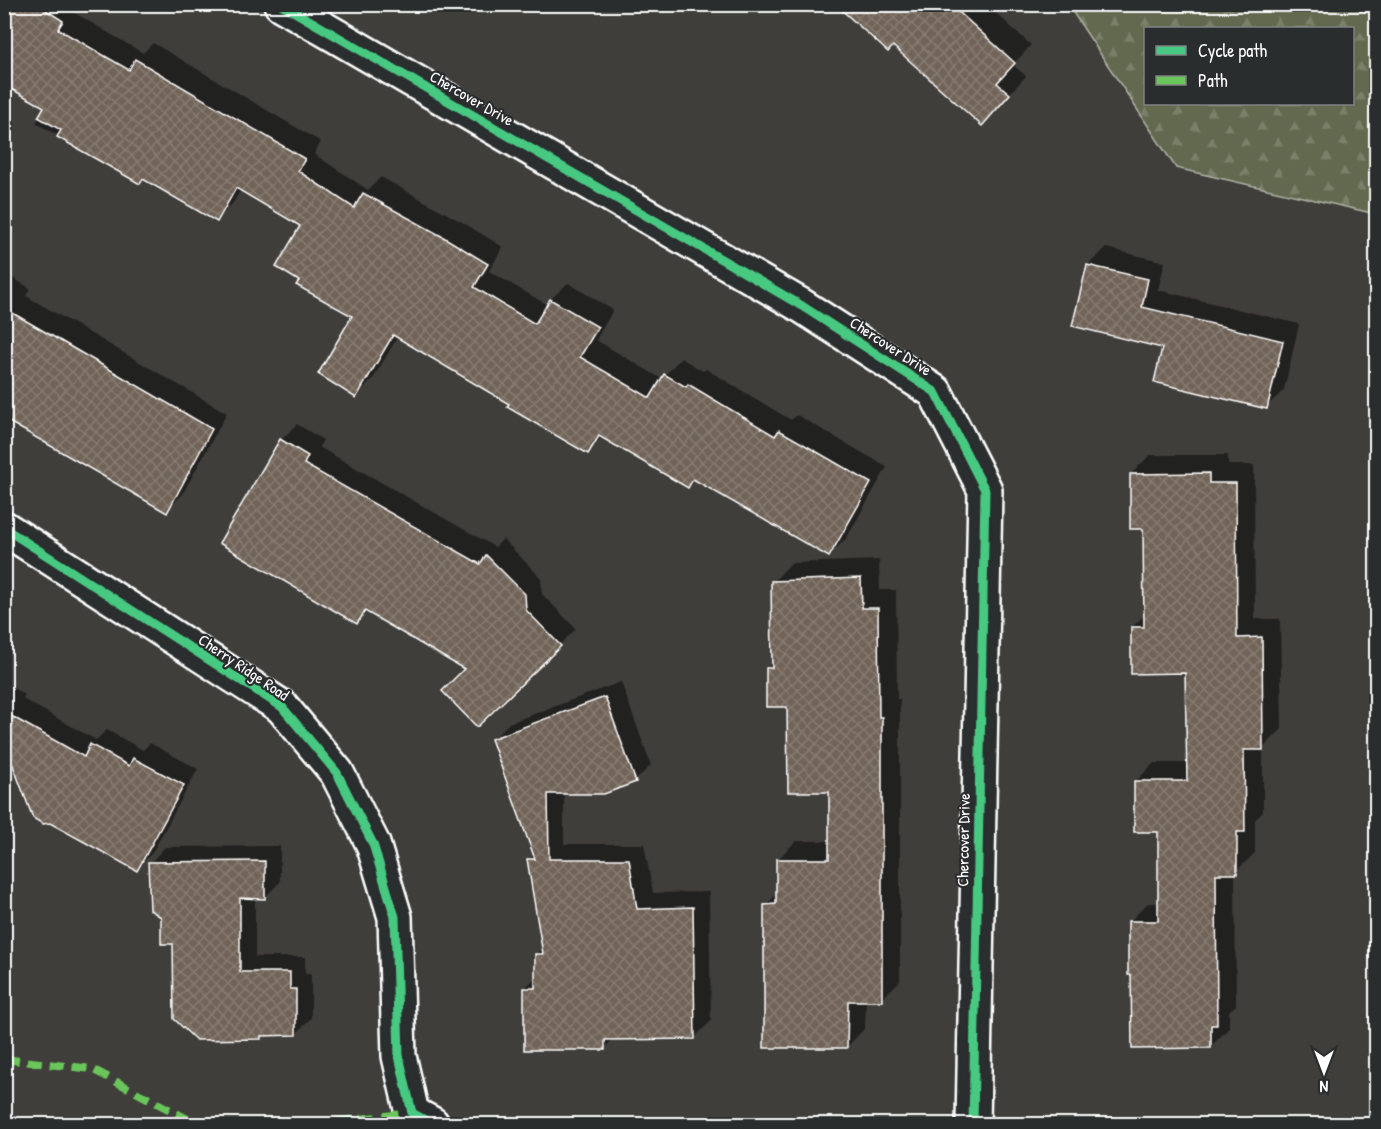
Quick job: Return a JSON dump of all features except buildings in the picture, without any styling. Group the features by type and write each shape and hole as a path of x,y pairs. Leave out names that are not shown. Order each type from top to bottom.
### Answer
{"street":[{"name":"Chercover Drive","path":"281,4 802,306 935,392 985,490 972,1125"},
{"name":"Cherry Ridge Road","path":"4,528 282,707 337,772 373,844 395,917 399,1056 422,1119"}],"green space":[{"path":"1068,5 1376,5 1376,214 1176,168"}],"marked path":[{"path":"4,1059 92,1069 197,1124"},
{"path":"315,1124 412,1113"}],"cycle path":[{"path":"281,4 802,306 935,392 985,490 973,1124"},
{"path":"4,528 282,707 337,773 373,844 395,917 399,1056 412,1113 432,1124"}]}
